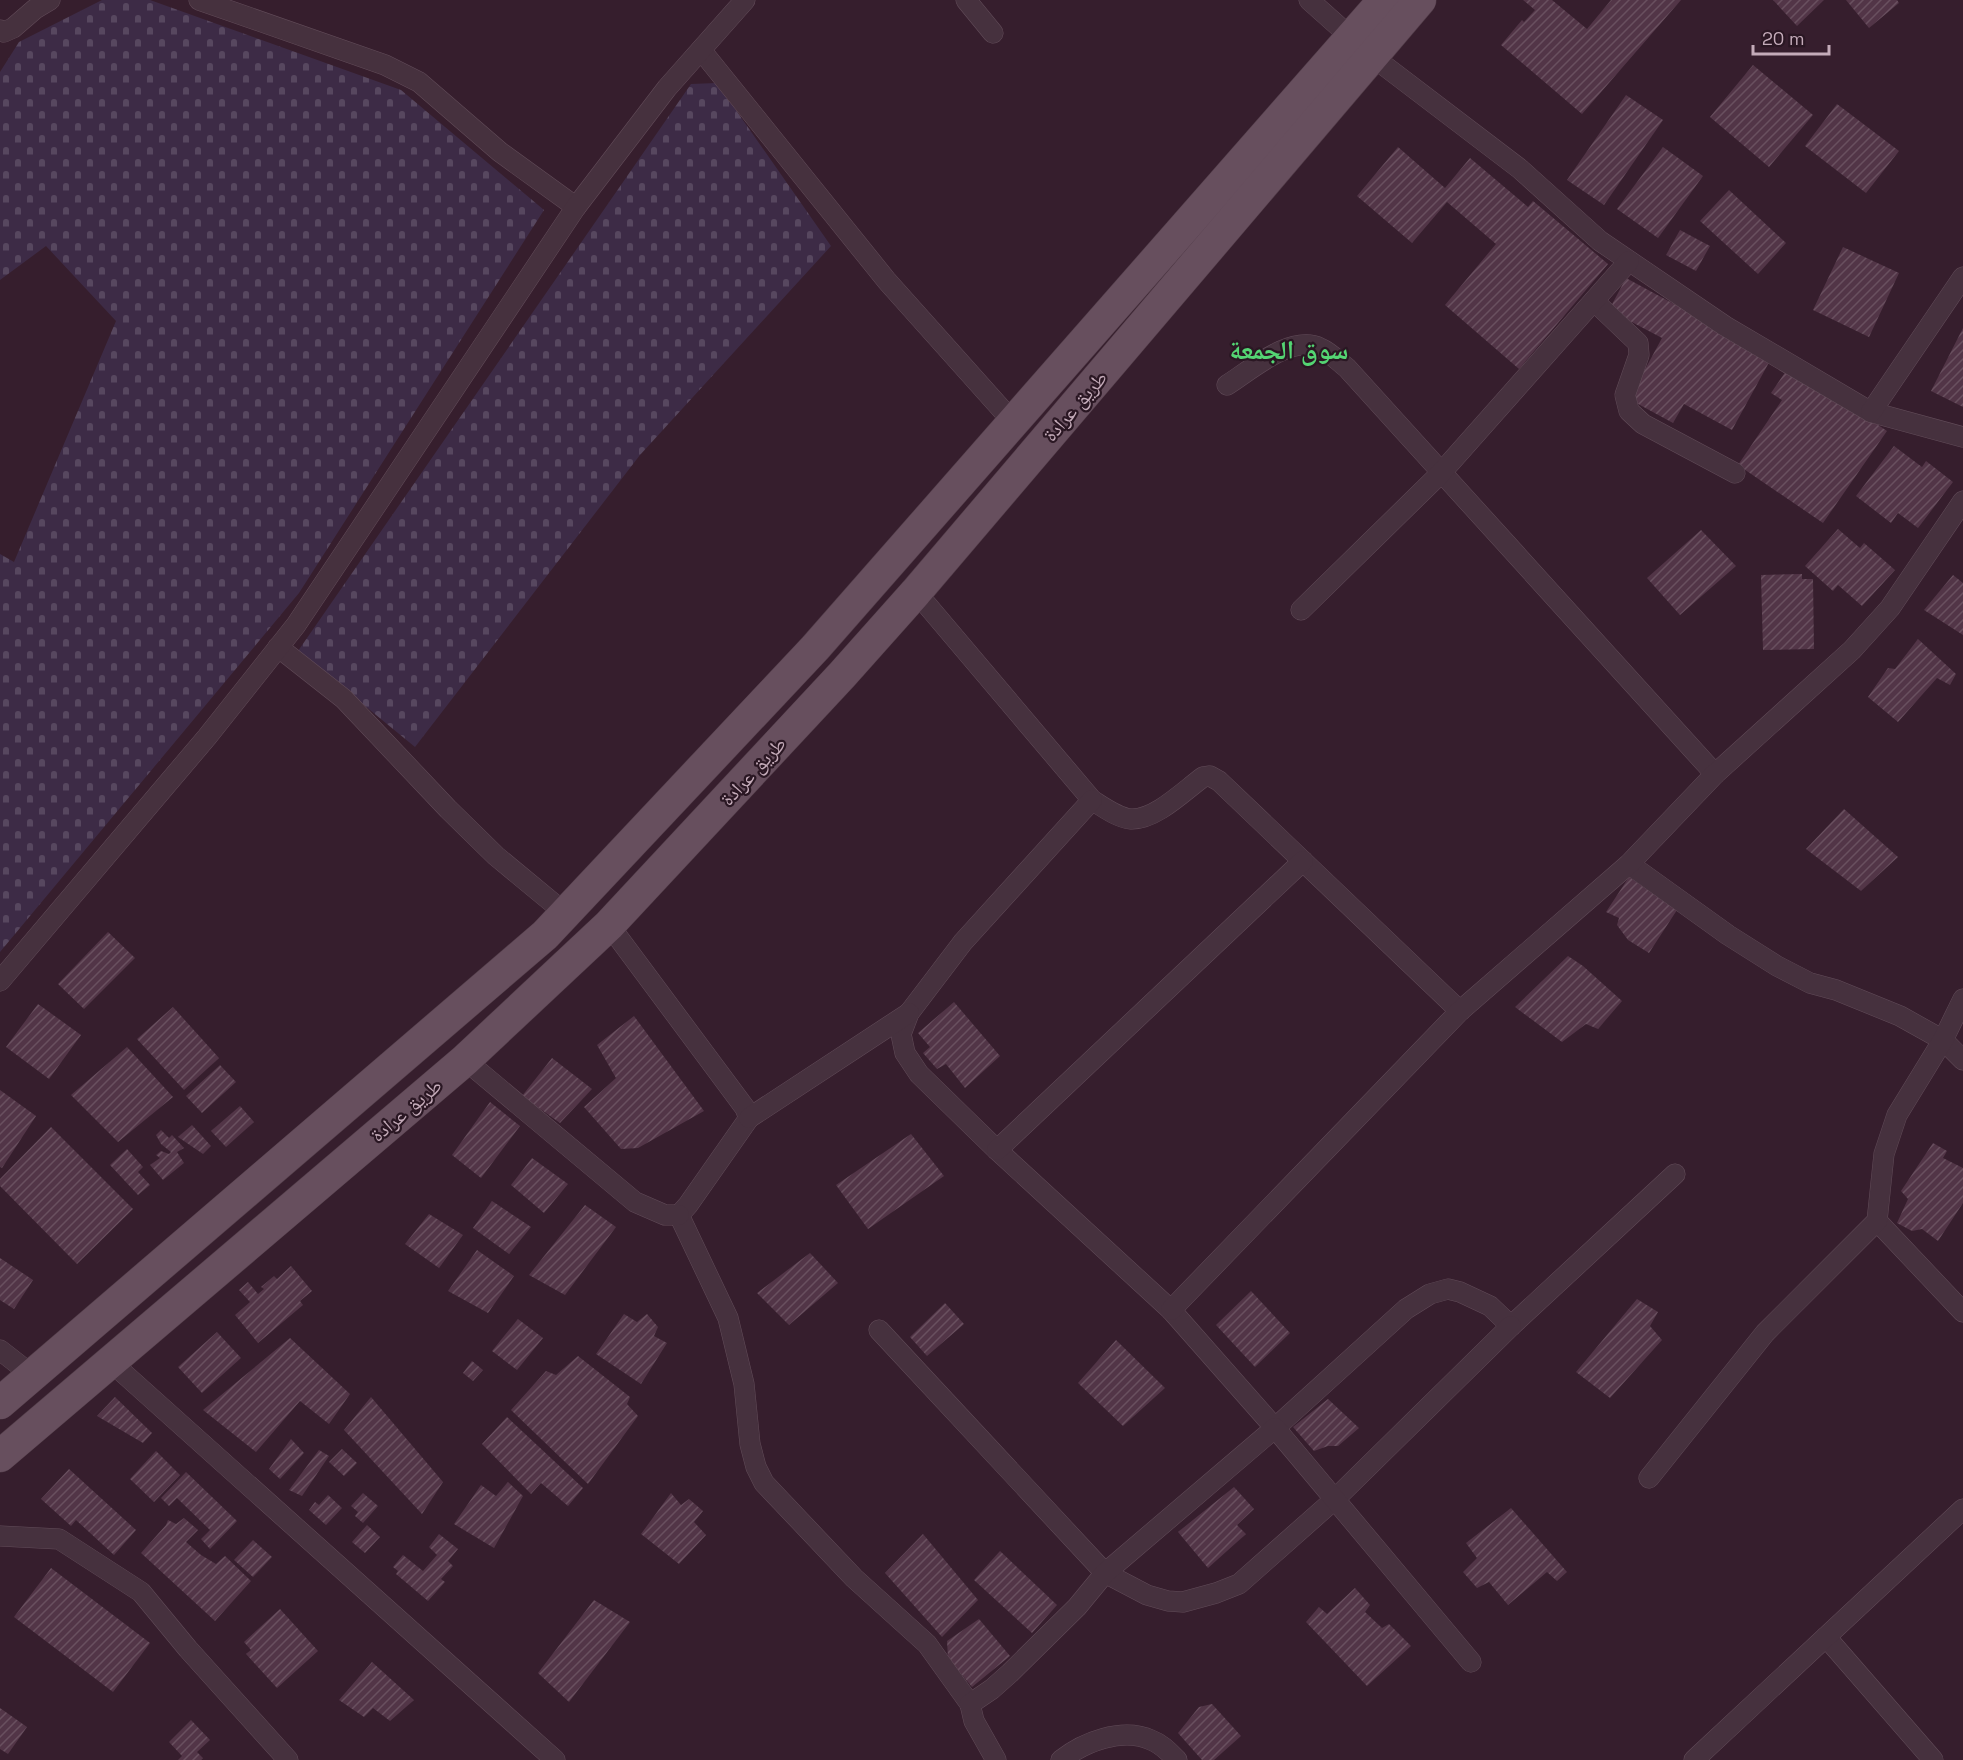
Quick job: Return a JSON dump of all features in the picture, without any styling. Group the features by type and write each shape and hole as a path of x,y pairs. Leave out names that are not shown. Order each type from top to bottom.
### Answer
{"main road":[{"name":"طريق عرادة","path":"0,1456 465,1060 609,925 842,675 916,592 1362,48 1384,0"},
{"name":"طريق عرادة","path":"0,1403 545,935 815,648 1013,422 1362,48 1420,0"},
{"path":"247,1191 274,1222"}],"street":[{"path":"0,30 4,32 13,28 35,9 50,0"},
{"path":"199,0 385,65 419,82 500,152 576,207"},
{"path":"0,981 207,737 296,625 576,207 667,88 745,0"},
{"path":"966,0 993,33"},
{"path":"1309,0 1362,48 1520,169 1600,241 1725,326 1871,412 1963,437"},
{"path":"701,50 887,281 1013,422"},
{"path":"1301,610 1442,473 1629,261"},
{"path":"1871,412 1963,277"},
{"path":"1594,301 1638,343 1639,355 1625,395 1629,411 1643,424 1735,473"},
{"path":"1227,385 1280,350 1298,344 1319,347 1347,368 1716,774"},
{"path":"1171,1310 1460,1011 1629,864 1716,774 1852,650 1890,608 1963,501"},
{"path":"916,592 1092,800 1128,819 1145,817 1154,813 1203,777 1210,776 1219,781 1460,1011"},
{"path":"278,647 344,699 496,856 566,913"},
{"path":"1092,800 963,942 909,1013 901,1034 905,1053 919,1074 997,1150 1171,1310 1275,1428 1471,1662"},
{"path":"997,1150 1303,861"},
{"path":"1629,864 1728,935 1777,966 1810,983 1836,990 1900,1016 1943,1040 1963,1060"},
{"path":"609,925 745,1108 749,1118"},
{"path":"1649,1478 1766,1333 1876,1221 1884,1154 1897,1115 1943,1040 1963,999"},
{"path":"680,1215 749,1118 909,1013"},
{"path":"465,1060 635,1202 665,1215 680,1215"},
{"path":"879,1330 1105,1573 1148,1594 1168,1601 1183,1602 1239,1584 1335,1499 1511,1326 1675,1174"},
{"path":"680,1215 728,1318 744,1384 750,1444 756,1467 764,1483 854,1578 927,1644 970,1704 974,1721 996,1760"},
{"path":"1876,1221 1963,1312"},
{"path":"970,1704 1010,1673 1077,1607 1105,1573 1275,1428 1406,1309 1431,1294 1448,1289 1490,1306 1511,1326"},
{"path":"0,1350 32,1375"},
{"path":"111,1362 555,1760"},
{"path":"1694,1760 1963,1509"},
{"path":"0,1536 59,1539 141,1592 188,1649 288,1760"},
{"path":"1826,1637 1933,1760"},
{"path":"1061,1760 1083,1744 1110,1736 1135,1736 1149,1739 1164,1747 1178,1760"}],"green space":[{"path":"102,0 150,0 401,90 544,210 299,593 0,952 0,554 14,562 116,321 46,246 0,280 0,72 19,42"},
{"path":"717,83 831,246 640,455 415,747 298,651 691,84"}],"building":[{"path":"1523,0 1552,0 1587,29 1611,0 1681,0 1582,114 1501,45 1522,20 1524,22 1535,10"},
{"path":"1773,0 1824,0 1797,26"},
{"path":"1846,0 1897,0 1899,3 1869,28"},
{"path":"1753,65 1813,115 1769,167 1710,117"},
{"path":"1626,95 1663,120 1604,205 1567,180"},
{"path":"1837,104 1899,151 1866,193 1805,146"},
{"path":"1398,147 1445,188 1470,158 1528,207 1533,201 1608,264 1519,369 1445,305 1496,244 1447,202 1412,243 1357,196"},
{"path":"1663,147 1703,176 1658,238 1617,209"},
{"path":"1729,190 1786,243 1758,274 1700,221"},
{"path":"1680,230 1710,246 1696,271 1666,255"},
{"path":"1843,247 1899,273 1869,337 1813,310"},
{"path":"1626,278 1772,357 1732,430 1684,404 1673,423 1629,399 1662,338 1609,310"},
{"path":"1963,328 1963,407 1931,391"},
{"path":"1786,371 1801,373 1887,431 1823,523 1738,465 1782,400 1771,393"},
{"path":"1894,446 1922,467 1926,461 1953,482 1918,528 1898,513 1891,523 1856,496"},
{"path":"1838,529 1860,548 1864,543 1895,570 1862,606 1838,585 1833,591 1805,566"},
{"path":"1701,530 1736,566 1680,615 1647,578"},
{"path":"1802,574 1802,579 1813,579 1814,649 1763,650 1761,575"},
{"path":"1953,575 1963,583 1963,635 1924,610"},
{"path":"1918,639 1956,674 1950,685 1937,678 1898,722 1868,697 1888,668 1895,669"},
{"path":"1844,809 1898,857 1861,891 1806,849"},
{"path":"1629,877 1677,910 1649,953 1628,940 1617,925 1619,918 1606,912"},
{"path":"108,932 135,958 84,1009 58,984"},
{"path":"1568,956 1583,966 1622,1001 1598,1029 1586,1024 1562,1042 1515,1007"},
{"path":"954,1002 1000,1056 965,1088 946,1064 937,1069 923,1053 930,1047 918,1033"},
{"path":"38,1004 81,1035 49,1079 6,1047"},
{"path":"173,1007 219,1058 184,1090 137,1039"},
{"path":"634,1016 704,1111 638,1148 621,1149 584,1107 616,1078 597,1045"},
{"path":"127,1047 173,1097 118,1142 71,1095"},
{"path":"552,1058 592,1089 560,1123 522,1096"},
{"path":"220,1065 236,1082 202,1113 186,1096"},
{"path":"0,1090 36,1116 2,1168 0,1167"},
{"path":"490,1102 520,1126 481,1178 452,1155"},
{"path":"240,1106 254,1122 226,1147 211,1131"},
{"path":"192,1125 211,1146 203,1154 178,1137"},
{"path":"51,1127 133,1209 77,1264 0,1186 0,1179"},
{"path":"161,1130 169,1138 172,1135 184,1148 177,1152 184,1163 163,1180 150,1165 160,1158 156,1155 161,1151 169,1154 171,1152 161,1144 156,1135"},
{"path":"911,1134 944,1176 868,1229 836,1185"},
{"path":"1933,1143 1947,1151 1943,1158 1963,1168 1963,1203 1938,1241 1922,1229 1912,1231 1897,1223 1908,1199 1901,1191"},
{"path":"127,1149 143,1167 138,1172 150,1185 138,1195 110,1165"},
{"path":"532,1158 568,1184 544,1213 511,1185"},
{"path":"492,1201 531,1227 509,1254 473,1228"},
{"path":"585,1205 616,1227 565,1295 529,1275"},
{"path":"429,1214 463,1235 439,1268 405,1244"},
{"path":"477,1250 514,1276 488,1313 448,1291"},
{"path":"810,1253 838,1283 789,1325 757,1293"},
{"path":"0,1258 33,1280 14,1309 0,1300"},
{"path":"291,1266 312,1291 300,1301 303,1305 258,1343 235,1315 250,1302 239,1290 248,1282 258,1294 264,1289 261,1287 274,1276 277,1279"},
{"path":"1251,1291 1290,1333 1255,1367 1216,1325"},
{"path":"1637,1299 1658,1312 1650,1326 1662,1340 1610,1398 1576,1372"},
{"path":"945,1303 964,1324 927,1356 910,1337"},
{"path":"624,1314 637,1322 647,1314 658,1327 654,1336 667,1343 641,1384 596,1354"},
{"path":"518,1319 543,1338 517,1370 492,1351"},
{"path":"217,1332 241,1358 202,1393 178,1367"},
{"path":"290,1338 350,1394 329,1424 300,1401 256,1452 203,1410"},
{"path":"1116,1340 1165,1388 1123,1426 1078,1383"},
{"path":"578,1356 630,1397 627,1404 638,1416 588,1484 511,1410 546,1371 556,1375"},
{"path":"472,1361 483,1370 473,1381 463,1373"},
{"path":"115,1397 152,1433 143,1443 97,1416"},
{"path":"371,1397 443,1482 422,1514 344,1430"},
{"path":"1328,1399 1359,1428 1338,1446 1328,1446 1314,1451 1293,1427"},
{"path":"507,1417 583,1488 568,1506 541,1483 531,1494 482,1444"},
{"path":"291,1439 304,1453 280,1479 269,1469"},
{"path":"342,1449 357,1463 344,1476 329,1462"},
{"path":"319,1450 329,1456 302,1496 289,1490"},
{"path":"156,1451 180,1475 154,1502 130,1479"},
{"path":"69,1469 136,1530 114,1555 76,1520 71,1526 41,1499"},
{"path":"186,1472 237,1521 210,1549 201,1539 210,1530 177,1498 169,1506 161,1498"},
{"path":"508,1482 523,1496 494,1548 454,1524 481,1485 496,1496"},
{"path":"1234,1487 1254,1509 1237,1525 1246,1534 1208,1568 1178,1532"},
{"path":"363,1493 378,1506 363,1523 355,1516 358,1512 351,1506"},
{"path":"671,1493 681,1505 689,1499 703,1511 694,1522 706,1535 679,1564 641,1534"},
{"path":"328,1495 342,1508 326,1525 309,1510 315,1502 319,1505"},
{"path":"1511,1508 1567,1572 1557,1581 1547,1572 1508,1605 1489,1582 1477,1588 1463,1572 1477,1558 1466,1543"},
{"path":"184,1518 198,1530 186,1542 216,1564 225,1556 251,1581 215,1621 141,1553 168,1520 176,1524"},
{"path":"367,1525 380,1537 365,1553 352,1542"},
{"path":"439,1534 458,1549 448,1561 453,1566 441,1579 445,1582 428,1601 396,1574 398,1571 393,1567 403,1555 423,1571 437,1555 429,1547"},
{"path":"923,1534 978,1600 942,1637 885,1573"},
{"path":"253,1540 272,1557 253,1577 234,1560"},
{"path":"1000,1551 1057,1605 1032,1633 974,1580"},
{"path":"51,1568 150,1643 113,1692 14,1617"},
{"path":"1355,1588 1370,1605 1365,1612 1382,1628 1389,1624 1411,1646 1367,1686 1306,1622 1319,1607 1327,1614"},
{"path":"594,1600 630,1622 569,1702 538,1673"},
{"path":"280,1609 318,1651 277,1688 246,1654 251,1650 244,1642"},
{"path":"979,1619 1010,1656 972,1687 948,1658 947,1641"},
{"path":"372,1662 414,1700 390,1721 373,1708 364,1717 339,1700"},
{"path":"1212,1704 1241,1736 1214,1760 1202,1760 1178,1733 1199,1707"},
{"path":"0,1708 27,1727 8,1754 0,1749"},
{"path":"191,1720 210,1740 197,1752 203,1758 201,1760 178,1760 182,1756 169,1742"}],"district":[{"name":"سوق الجمعة","path":"1289,350"}]}
